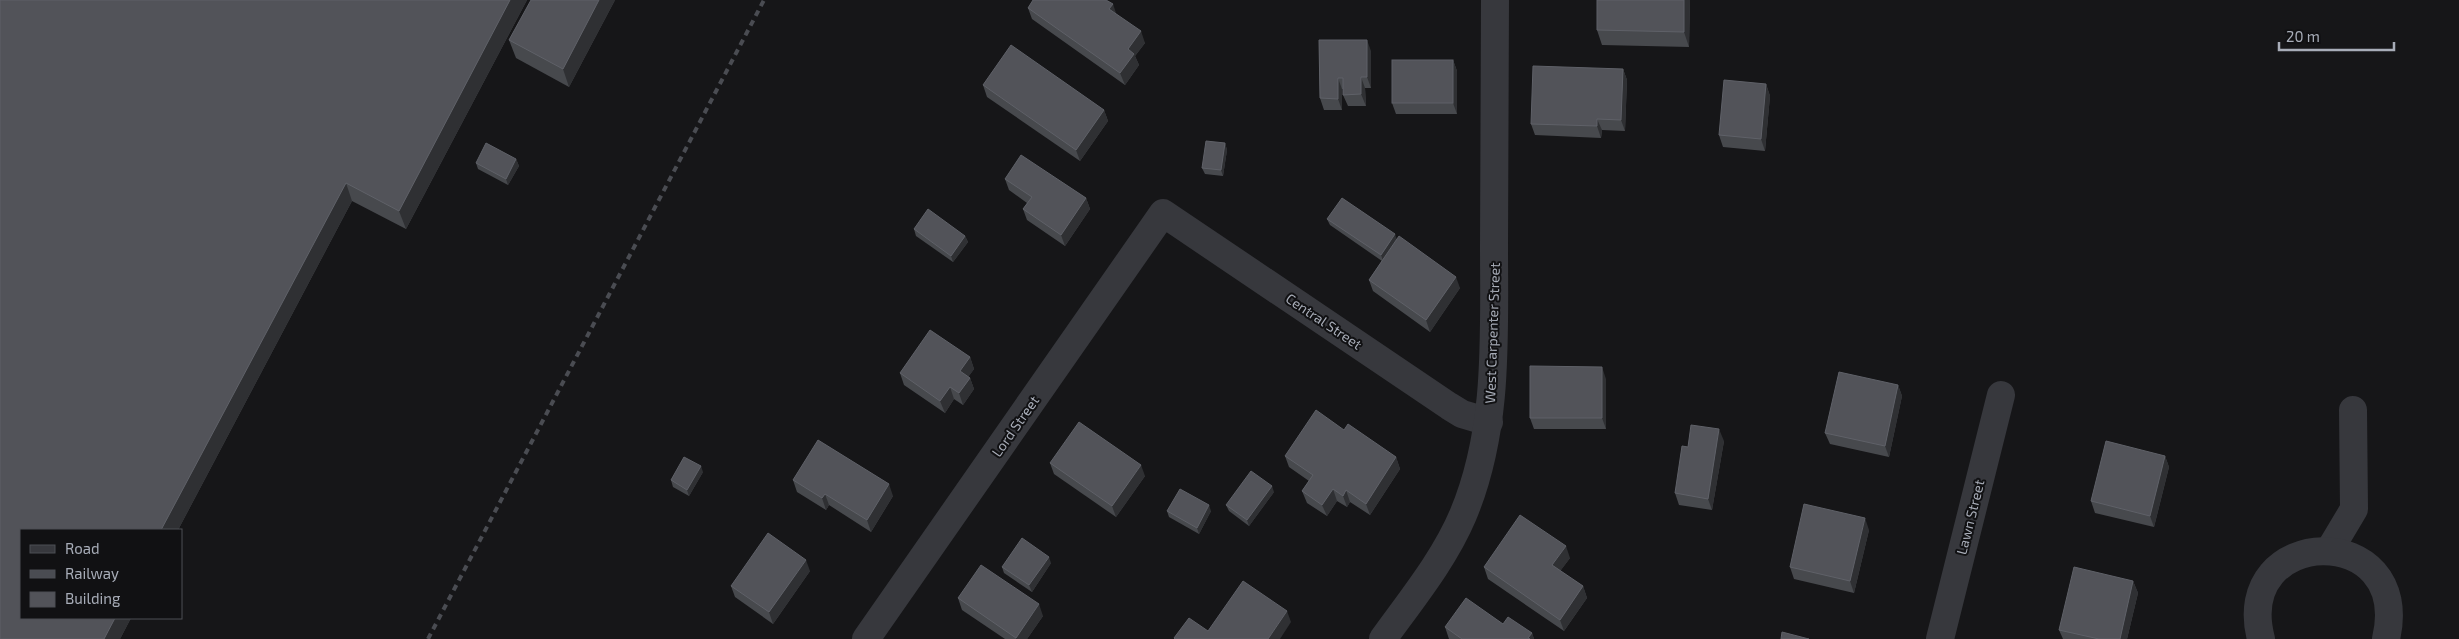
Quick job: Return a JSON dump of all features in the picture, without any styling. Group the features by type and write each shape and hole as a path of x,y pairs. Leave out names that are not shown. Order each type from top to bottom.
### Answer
{"street":[{"name":"West Carpenter Street","path":"1383,639 1446,547 1462,517 1476,478 1489,422 1494,351 1495,0"},
{"name":"Central Street","path":"1163,213 1448,406 1462,414 1489,422"},
{"name":"Lord Street","path":"866,639 1163,213"},
{"name":"Lawn Street","path":"1940,639 2001,396"},
{"path":"2329,551 2354,509 2353,410"},
{"path":"2261,639 2257,624 2258,602 2266,583 2279,567 2297,555 2317,550 2341,552 2361,561 2378,578 2388,599 2390,621 2386,639"}],"building":[{"path":"0,0 510,0 399,211 346,183 162,529 20,529 20,619 114,619 104,639 0,639"},
{"path":"531,0 599,0 563,69 509,40"},
{"path":"1033,0 1106,0 1113,4 1109,9 1141,31 1128,49 1134,54 1120,73 1028,8"},
{"path":"1597,0 1684,0 1684,32 1597,30"},
{"path":"1319,40 1367,40 1367,77 1361,77 1361,94 1343,95 1343,78 1338,78 1338,99 1320,98"},
{"path":"1011,45 1104,110 1076,150 983,85"},
{"path":"1392,60 1453,60 1453,103 1392,103"},
{"path":"1533,66 1623,69 1621,120 1597,119 1597,126 1531,124"},
{"path":"1724,80 1766,84 1761,139 1719,135"},
{"path":"1206,141 1225,143 1221,170 1202,168"},
{"path":"486,143 516,159 506,179 476,163"},
{"path":"1021,155 1086,198 1061,235 1023,209 1032,197 1005,179"},
{"path":"1342,198 1395,234 1381,255 1327,219"},
{"path":"928,209 965,236 951,256 914,229"},
{"path":"1399,236 1456,277 1426,320 1369,280"},
{"path":"930,330 970,357 960,371 970,378 959,393 950,387 940,401 900,373"},
{"path":"1530,366 1602,367 1602,418 1530,418"},
{"path":"1839,372 1898,385 1885,446 1825,433"},
{"path":"1316,410 1344,430 1348,424 1396,457 1366,504 1346,490 1343,496 1333,489 1322,505 1302,491 1313,475 1285,456"},
{"path":"1079,422 1141,465 1112,506 1050,463"},
{"path":"1691,425 1719,429 1708,499 1675,493 1682,446 1688,447"},
{"path":"818,440 889,484 867,520 825,494 822,498 793,480"},
{"path":"2106,441 2165,456 2150,516 2091,501"},
{"path":"684,457 701,466 687,490 671,480"},
{"path":"1251,471 1272,486 1247,520 1226,505"},
{"path":"1180,489 1209,505 1197,528 1167,511"},
{"path":"1804,504 1865,518 1850,581 1790,567"},
{"path":"1520,515 1566,546 1552,565 1583,586 1560,620 1484,567"},
{"path":"768,533 806,560 769,612 731,586"},
{"path":"1022,538 1049,557 1029,585 1002,567"},
{"path":"981,565 1039,604 1016,638 958,598"},
{"path":"2074,567 2133,581 2120,639 2099,639 2059,630"},
{"path":"1243,581 1287,611 1268,639 1174,638 1189,618 1208,631"},
{"path":"1466,598 1503,624 1508,617 1532,633 1528,638 1530,639 1462,639 1445,627"},
{"path":"1782,632 1809,639 1781,639"}],"railway":[{"path":"428,639 764,0"}]}
